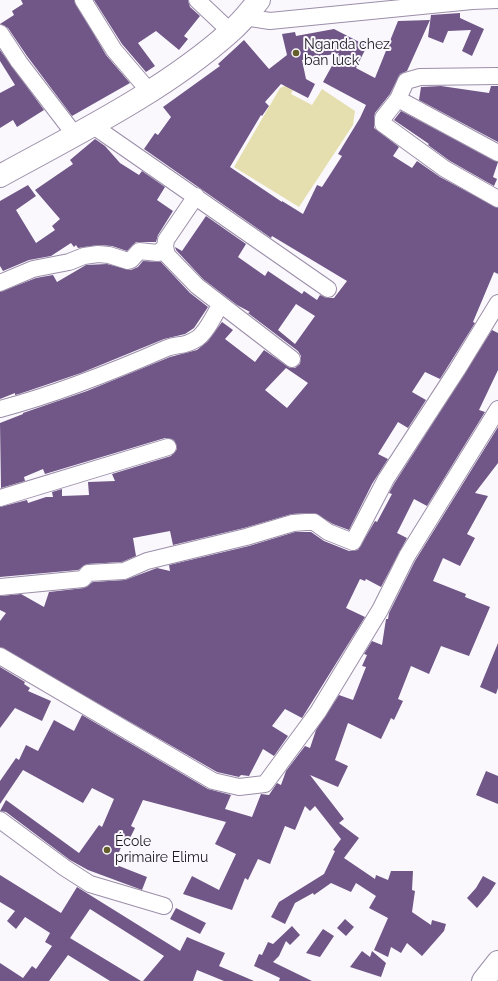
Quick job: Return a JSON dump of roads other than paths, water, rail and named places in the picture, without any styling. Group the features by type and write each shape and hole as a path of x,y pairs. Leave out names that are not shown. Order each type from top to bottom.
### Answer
{"street":[{"path":"83,0 114,50 149,91"},
{"path":"197,0 238,24 464,1 498,0"},
{"path":"0,176 84,130 174,75 238,24 259,0"},
{"path":"0,33 19,62 84,130 196,196 218,214 278,253 328,289"},
{"path":"498,76 420,78 406,81 398,99 383,118 383,124 387,128 445,169 498,199"},
{"path":"398,99 498,152"},
{"path":"196,196 166,240 165,247 167,255 197,286 292,359"},
{"path":"0,283 33,269 68,262 84,256 103,254 128,261 131,260 139,251 158,253 165,247"},
{"path":"0,587 83,579 88,573 124,571 147,561 246,537 293,523 314,522 328,532 353,542 386,478 457,370 498,303"},
{"path":"0,409 34,400 126,366 170,347 186,346 200,337 220,305"},
{"path":"0,656 213,781 239,787 265,784 318,712 380,610 407,556 498,409"},
{"path":"0,498 168,447"},
{"path":"0,820 65,868 90,884 164,906"},
{"path":"484,981 498,962"}],"place":[{"name":"Nganda chez ban luck","path":"296,53"},
{"name":"École primaire Elimu","path":"107,850"}]}
